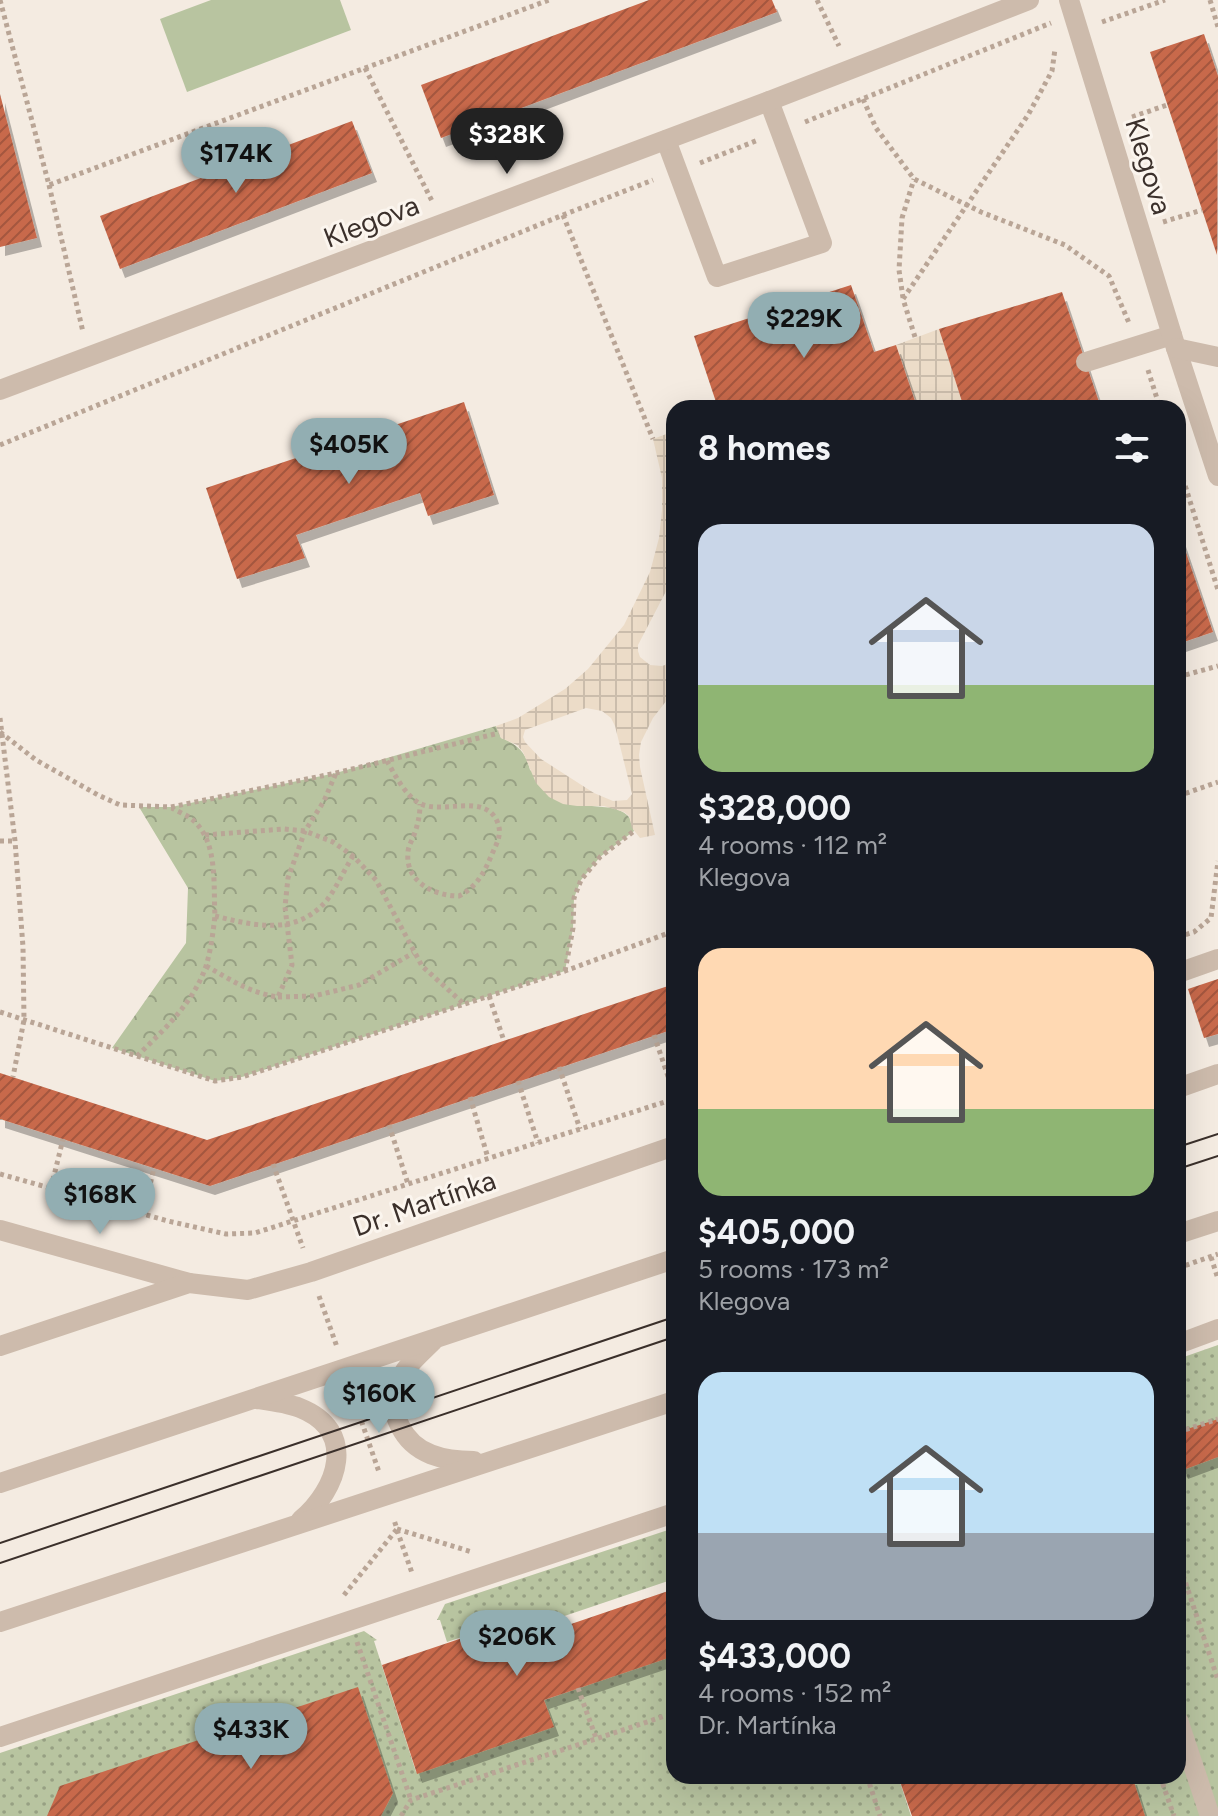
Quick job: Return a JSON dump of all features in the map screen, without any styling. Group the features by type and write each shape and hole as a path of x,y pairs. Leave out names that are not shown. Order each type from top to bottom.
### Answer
{"street":[{"name":"Klegova","path":"0,390 1029,0"},
{"name":"Klegova","path":"1069,0 1218,476"},
{"path":"666,140 717,277 822,243 769,101"},
{"path":"1086,362 1139,346 1174,341 1218,357"},
{"path":"1186,970 1218,959"},
{"path":"1186,1085 1218,1074"},
{"name":"Dr. Martínka","path":"0,1230 189,1283 248,1290 311,1272 666,1149"},
{"path":"1186,1231 1218,1221"},
{"path":"0,1483 666,1262"},
{"name":"Dr. Martínka","path":"0,1346 189,1283"},
{"path":"1186,1341 1218,1329"},
{"path":"436,1338 407,1368 398,1383 394,1403 398,1423 408,1441 428,1454 449,1460 491,1461"},
{"path":"252,1399 288,1405 310,1413 325,1425 335,1444 335,1467 327,1491 312,1511 295,1526"},
{"path":"0,1622 666,1404"},
{"path":"0,1737 666,1516"},
{"path":"1186,1744 1210,1816"}],"path":[{"path":"0,0 49,185 85,338"},
{"path":"49,185 549,0"},
{"path":"817,0 876,128 914,179 967,205 1065,245 1109,276 1139,346 1157,400"},
{"path":"1078,31 1165,0"},
{"path":"1210,0 1218,27"},
{"path":"0,445 563,215 864,100 1060,20"},
{"path":"903,299 1028,115 1052,71 1056,45"},
{"path":"365,68 434,206"},
{"path":"1119,121 1167,105"},
{"path":"914,179 902,218 899,270 903,299 915,337"},
{"path":"1151,226 1202,210"},
{"path":"563,215 653,439"},
{"path":"1186,488 1218,590"},
{"path":"1186,675 1218,666"},
{"path":"0,718 15,841 23,947 24,1020 13,1077"},
{"path":"2,733 36,760 120,805 171,807 336,773 499,733"},
{"path":"387,761 397,778 420,804 435,807 477,806 488,810 497,821 501,832 487,866 472,887 459,896 436,893 425,887 412,873 407,854 418,822 420,804"},
{"path":"278,997 292,965 285,907 288,878 305,831 324,801 336,773"},
{"path":"1186,793 1218,782"},
{"path":"137,1056 162,1032 193,994 206,966 215,916 211,853 205,835 191,818 171,807"},
{"path":"205,835 284,829 305,831 333,842 353,856 376,880 422,966 464,1004"},
{"path":"565,971 573,928 574,898 581,880 600,857 634,831"},
{"path":"0,841 15,841"},
{"path":"215,916 266,926 288,926 325,902 353,856"},
{"path":"1186,934 1215,917 1218,861"},
{"path":"0,1012 215,1081 242,1077 565,971 666,934"},
{"path":"206,966 261,995 314,996 359,985 413,953"},
{"path":"489,996 504,1041"},
{"path":"654,1035 666,1072"},
{"path":"559,1067 580,1129"},
{"path":"518,1081 538,1143"},
{"path":"470,1097 488,1158"},
{"path":"0,1174 226,1234 255,1233 666,1099"},
{"path":"389,1125 408,1184"},
{"path":"51,1188 63,1139"},
{"path":"273,1164 412,1573"},
{"path":"143,1214 154,1168"},
{"path":"1186,1265 1218,1254"},
{"path":"1211,1257 1218,1279"},
{"path":"1186,1429 1218,1419"},
{"path":"397,1529 472,1552"},
{"path":"397,1529 343,1597 411,1800"},
{"path":"1186,1584 1218,1680"},
{"path":"578,1688 596,1738"},
{"path":"401,1816 411,1800 666,1716"},
{"path":"870,1784 880,1816"},
{"path":"1163,1784 1174,1816"}],"green space":[{"path":"211,0 340,0 351,30 187,92 160,19"},
{"path":"496,726 501,738 520,750 530,770 585,804 622,812 630,818 634,831 600,857 581,880 574,898 573,928 565,971 242,1077 215,1081 112,1048 186,943 188,888 139,807 171,807 336,773"},
{"path":"1218,1345 1218,1816 1144,1816 1133,1784 1186,1784 1186,1356"},
{"path":"666,1531 666,1582 520,1631 515,1619 447,1642 440,1620 437,1620 445,1604"},
{"path":"364,1631 377,1640 374,1641 416,1772 552,1726 544,1700 666,1658 666,1784 901,1784 911,1816 0,1816 0,1753"}],"shaded area":[{"path":"939,329 961,400 915,400 896,345"},
{"path":"666,434 666,591 638,645 638,651 650,665 666,665 666,701 641,742 640,767 655,835 640,838 624,812 604,806 563,804 549,797 536,783 523,752 517,745 501,738 496,726 518,718 565,689 588,669 624,625 650,572 659,538 662,478 653,439","holes":["586,708 602,711 611,718 632,794 627,800 613,801 594,793 541,759 523,737 525,730"]}],"building":[{"path":"649,0 772,0 777,12 441,138 421,85"},
{"path":"1204,34 1218,76 1217,255 1150,52"},
{"path":"0,94 37,238 0,247"},
{"path":"352,121 372,173 120,269 100,216"},
{"path":"851,285 874,352 896,345 915,400 715,400 694,336"},
{"path":"1062,292 1098,400 961,400 939,329"},
{"path":"464,402 494,495 428,516 420,493 296,535 305,558 237,579 206,488"},
{"path":"1186,553 1213,632 1186,641"},
{"path":"1218,979 1218,1034 1204,1038 1188,989"},
{"path":"666,987 666,1032 210,1186 0,1119 0,1073 207,1140"},
{"path":"1218,1419 1218,1457 1186,1469 1186,1429"},
{"path":"666,1592 666,1659 544,1700 554,1727 417,1774 382,1665 516,1620 524,1640"},
{"path":"358,1687 393,1793 381,1816 47,1816 60,1786"},
{"path":"901,1784 1135,1784 1145,1816 912,1816"}],"tram line":[{"path":"1186,1144 1218,1134"},
{"path":"1186,1166 1218,1156"},
{"path":"0,1543 666,1320"},
{"path":"0,1563 666,1340"}]}
